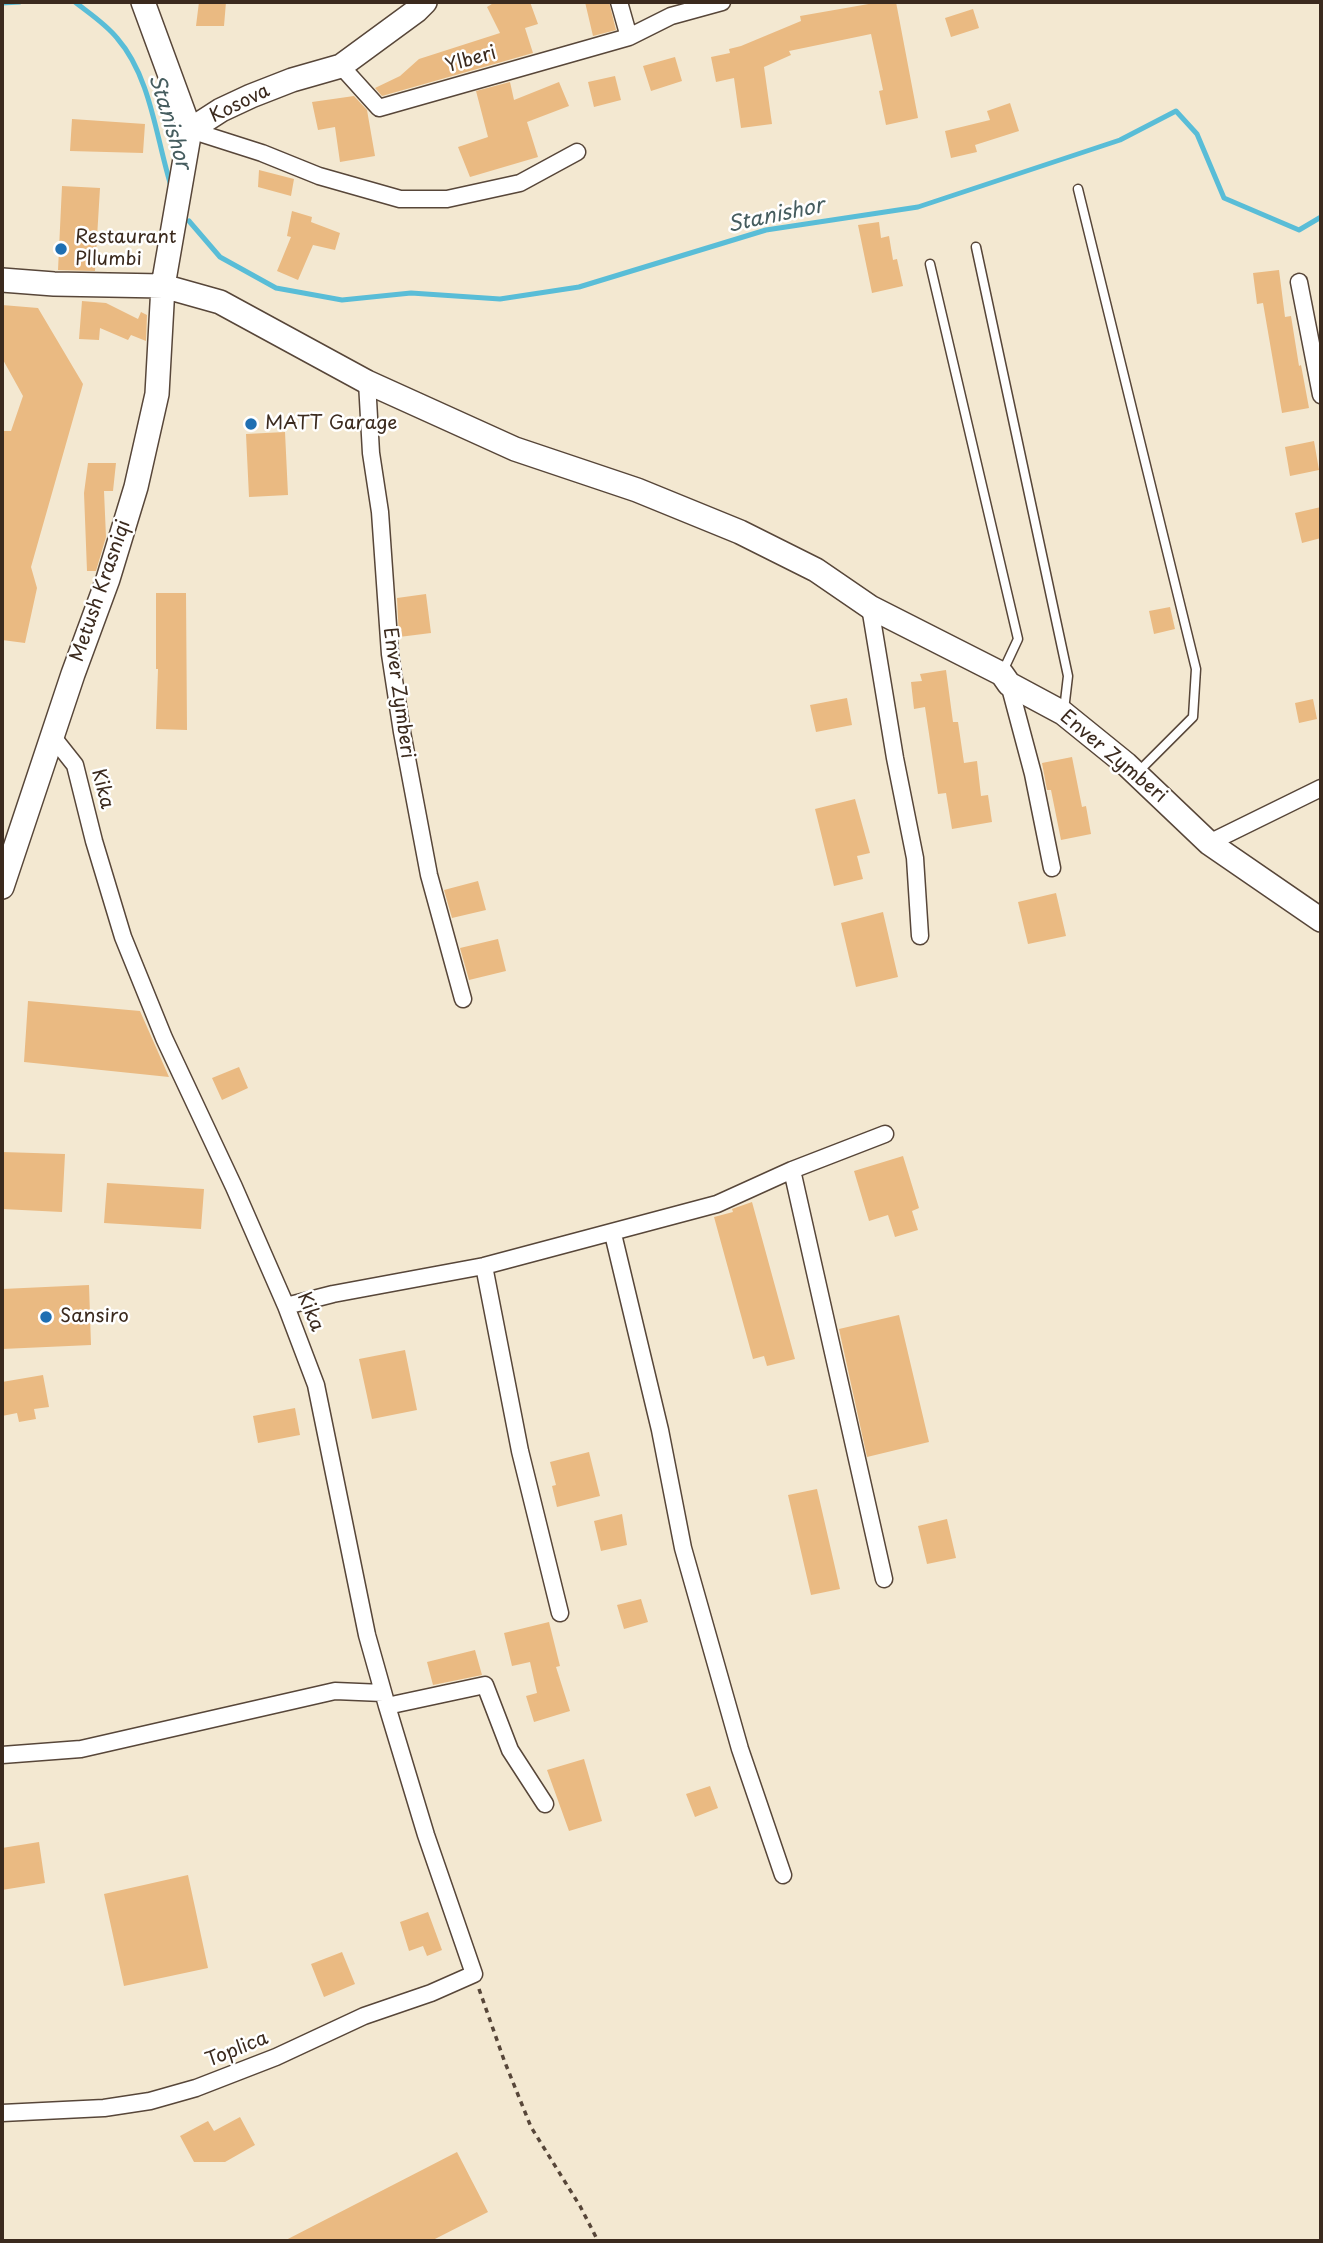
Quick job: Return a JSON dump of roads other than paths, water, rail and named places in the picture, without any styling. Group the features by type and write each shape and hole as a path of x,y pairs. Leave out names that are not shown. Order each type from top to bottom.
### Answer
{"street":[{"path":"144,2 190,130 262,153 319,176 400,199 447,199 520,183 577,152"},
{"name":"Kosova","path":"163,286 190,130 221,110 251,96 292,79 341,66 425,2"},
{"path":"619,2 629,37"},
{"name":"Ylberi","path":"341,66 379,108 629,37 671,16 722,2"},
{"name":"Enver Zymberi","path":"2,280 163,286 220,302 367,382 515,449 636,490 740,532 816,570 870,607 1063,713 1136,774 1209,843 1321,920"},
{"path":"1299,282 1321,395"},
{"name":"Metush Krasniqi","path":"2,887 108,579 136,487 157,394 163,286"},
{"name":"Enver Zymberi","path":"367,382 390,654 400,719 429,875 463,999"},
{"path":"870,607 915,858 920,936"},
{"path":"1005,679 1033,774 1052,868"},
{"name":"Kika","path":"52,736 75,765 94,841 123,937 164,1038 224,1164 286,1306 316,1385 356,1584 385,1700 426,1835 474,1974"},
{"path":"1209,843 1321,788"},
{"path":"286,1306 333,1294 484,1266 613,1234 716,1204 792,1170 885,1134"},
{"path":"792,1170 884,1578"},
{"path":"613,1234 660,1430 683,1548 740,1749 783,1875"},
{"path":"484,1266 520,1451 560,1613"},
{"path":"2,1755 81,1749 335,1691 385,1700 485,1685 510,1751 545,1804"},
{"name":"Toplica","path":"2,2113 104,2108 150,2101 196,2088 276,2057 364,2016 432,1993 474,1974"}],"lane":[{"path":"1078,190 1196,669 1193,717 1136,774"},
{"path":"976,247 1068,677 1063,713"},
{"path":"930,264 1018,639 1005,679"}],"waterway":[{"name":"Stanishor","path":"2,3 20,2"},
{"name":"Stanishor","path":"75,2 113,33 138,71 171,186"},
{"name":"Stanishor","path":"189,221 220,257 276,288 342,300 411,293 500,299 579,287 766,230 918,207 1120,140 1176,111 1197,134 1224,198 1299,230 1321,217"}],"place":[{"name":"Restaurant Pllumbi","path":"61,249"},
{"name":"MATT Garage","path":"251,424"},
{"name":"Sansiro","path":"46,1317"}]}
